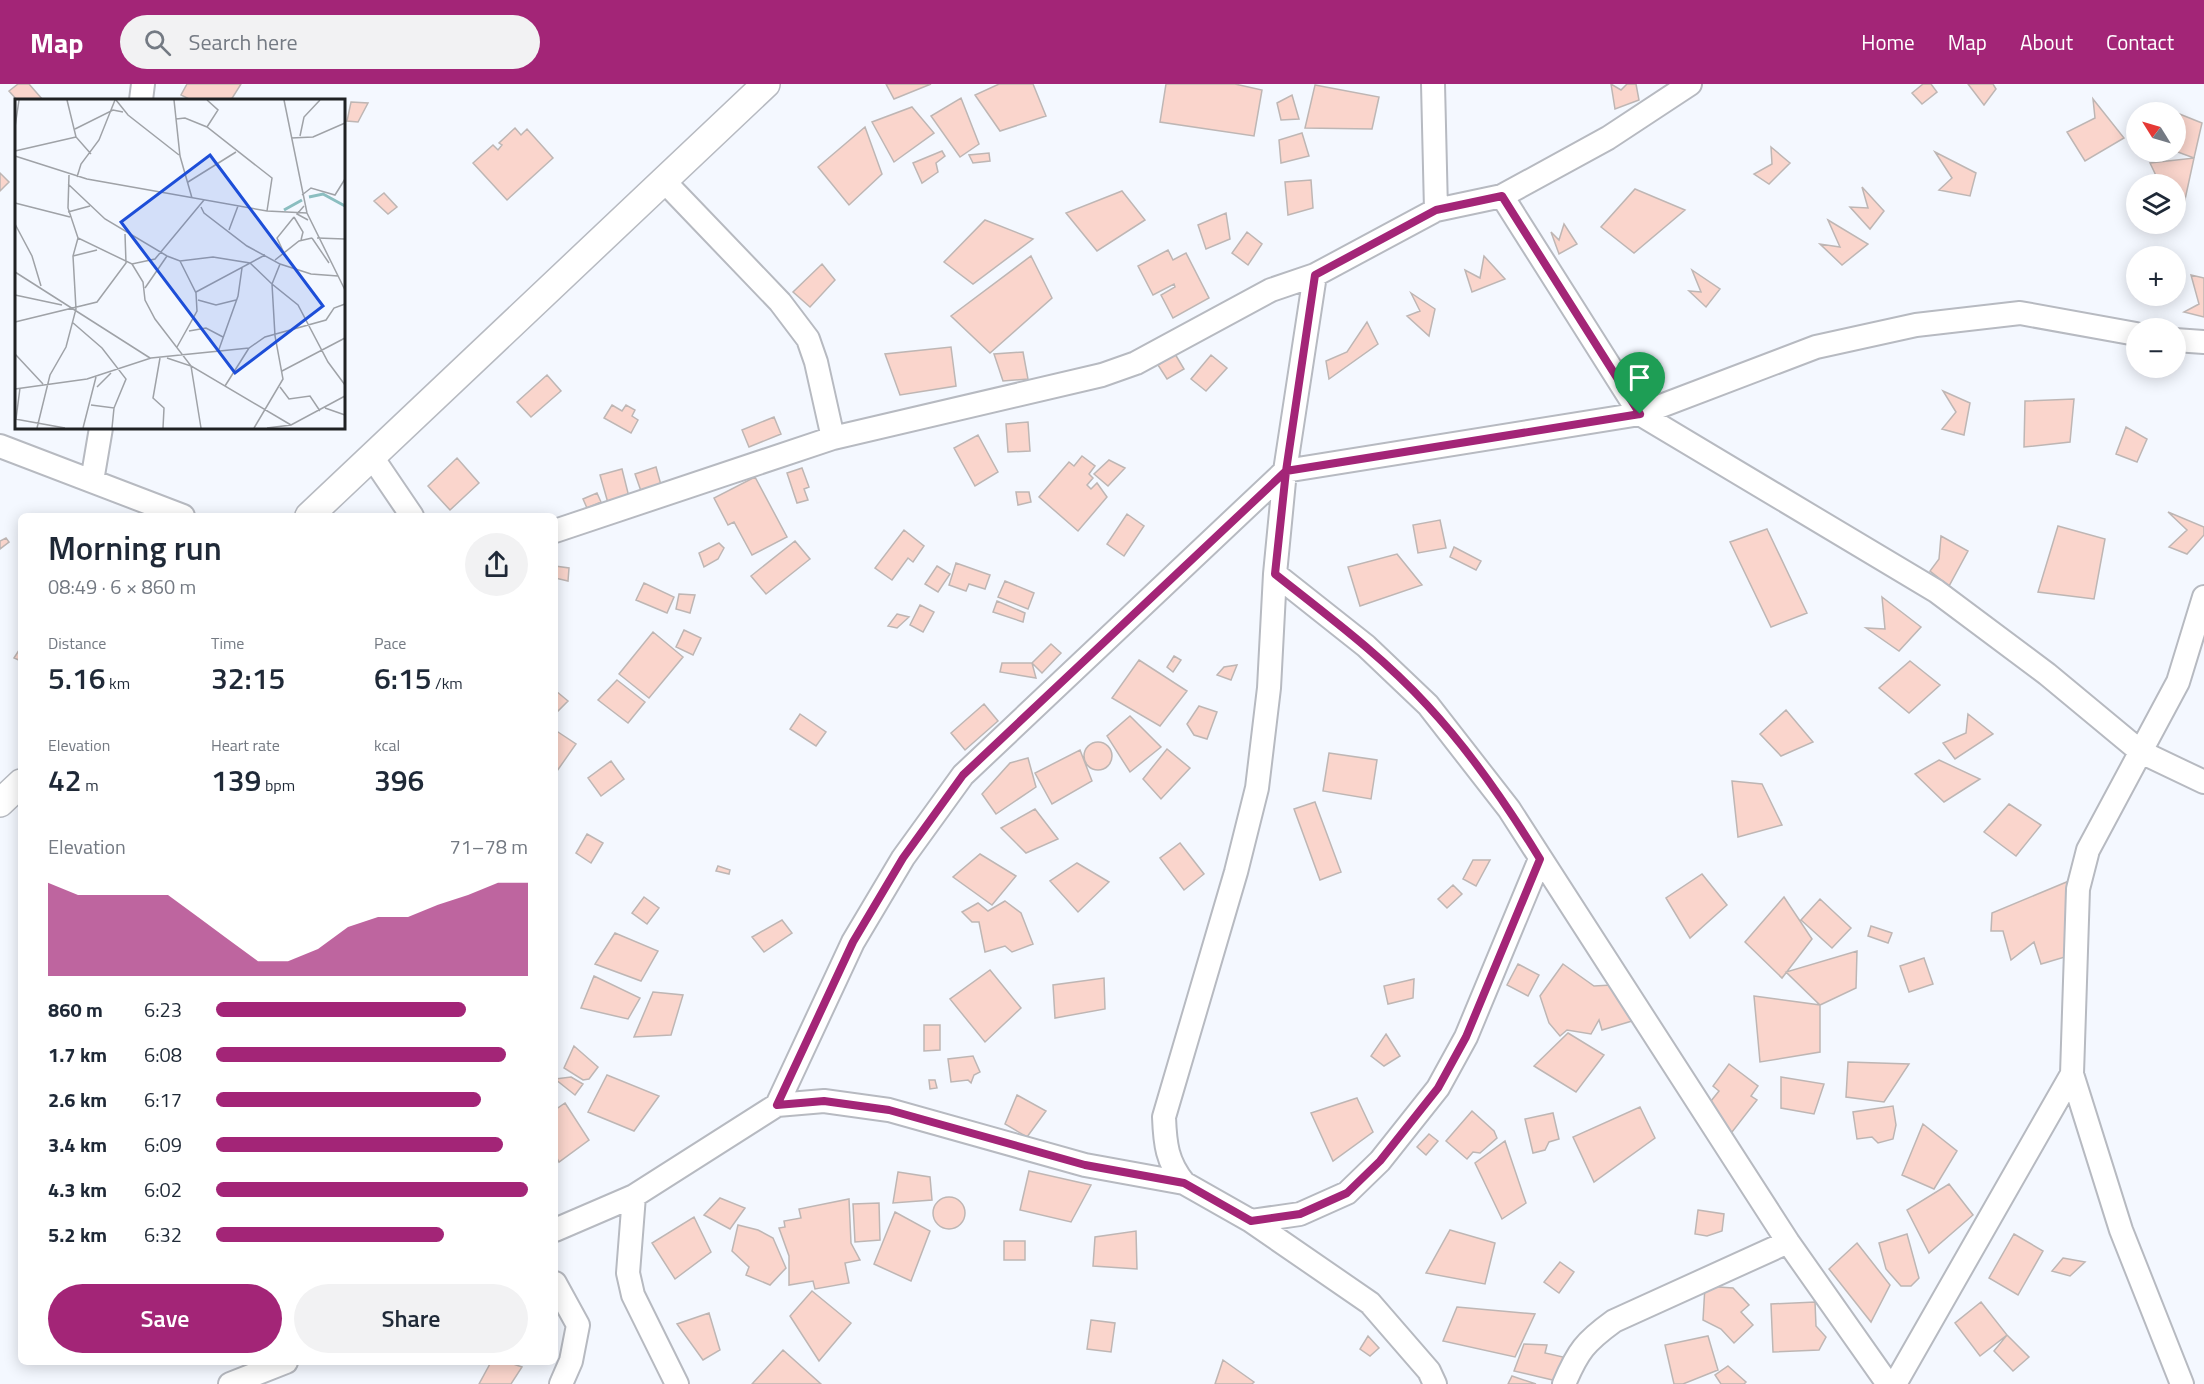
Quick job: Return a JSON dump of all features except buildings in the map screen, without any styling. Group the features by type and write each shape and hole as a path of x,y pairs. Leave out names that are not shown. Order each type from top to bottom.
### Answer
{"street":[{"path":"141,99 143,84"},
{"path":"312,513 766,84"},
{"path":"1433,84 1436,210"},
{"path":"558,530 833,438 1102,375 1136,363 1271,290 1315,275 1436,210 1502,196 1608,138 1690,84"},
{"path":"664,181 780,302 808,339 816,362 833,438"},
{"path":"1502,196 1640,414 1936,591 2047,674 2141,752 2204,782"},
{"path":"1184,1183 1172,1168 1165,1148 1164,1117 1236,872 1257,788 1269,688 1275,574 1286,471 1315,275"},
{"path":"777,1105 853,942 903,858 963,775 1286,471 1640,414 1816,347 1916,325 2020,313 2126,332"},
{"path":"2186,341 2204,342"},
{"path":"93,481 101,429"},
{"path":"0,446 175,513"},
{"path":"372,457 410,513"},
{"path":"1275,574 1366,646 1428,705 1509,809 1788,1242 1888,1384"},
{"path":"2182,1384 2121,1230 2072,1074 2078,889 2088,850 2178,682 2204,597"},
{"path":"0,803 18,786"},
{"path":"1251,1221 1300,1214 1347,1193 1380,1161 1438,1088 1466,1037 1540,859"},
{"path":"1895,1384 2072,1074"},
{"path":"558,1228 634,1196 777,1105 824,1101 880,1108 1085,1165 1184,1183 1251,1221 1370,1303 1429,1371 1435,1384"},
{"path":"634,1196 628,1273 633,1295 677,1384"},
{"path":"1564,1384 1578,1353 1592,1337 1614,1321 1788,1242"},
{"path":"558,1288 578,1325 571,1361 561,1384"},
{"path":"230,1384 278,1365"}],"route":[{"path":"1640,414 1286,471 963,775 903,858 853,942 777,1105 824,1101 889,1110 1085,1165 1184,1183 1251,1221 1300,1214 1347,1193 1380,1161 1438,1088 1466,1037 1540,859 1509,809 1428,705 1366,646 1275,574 1286,471 1315,275 1436,210 1502,196 1640,414"}]}
